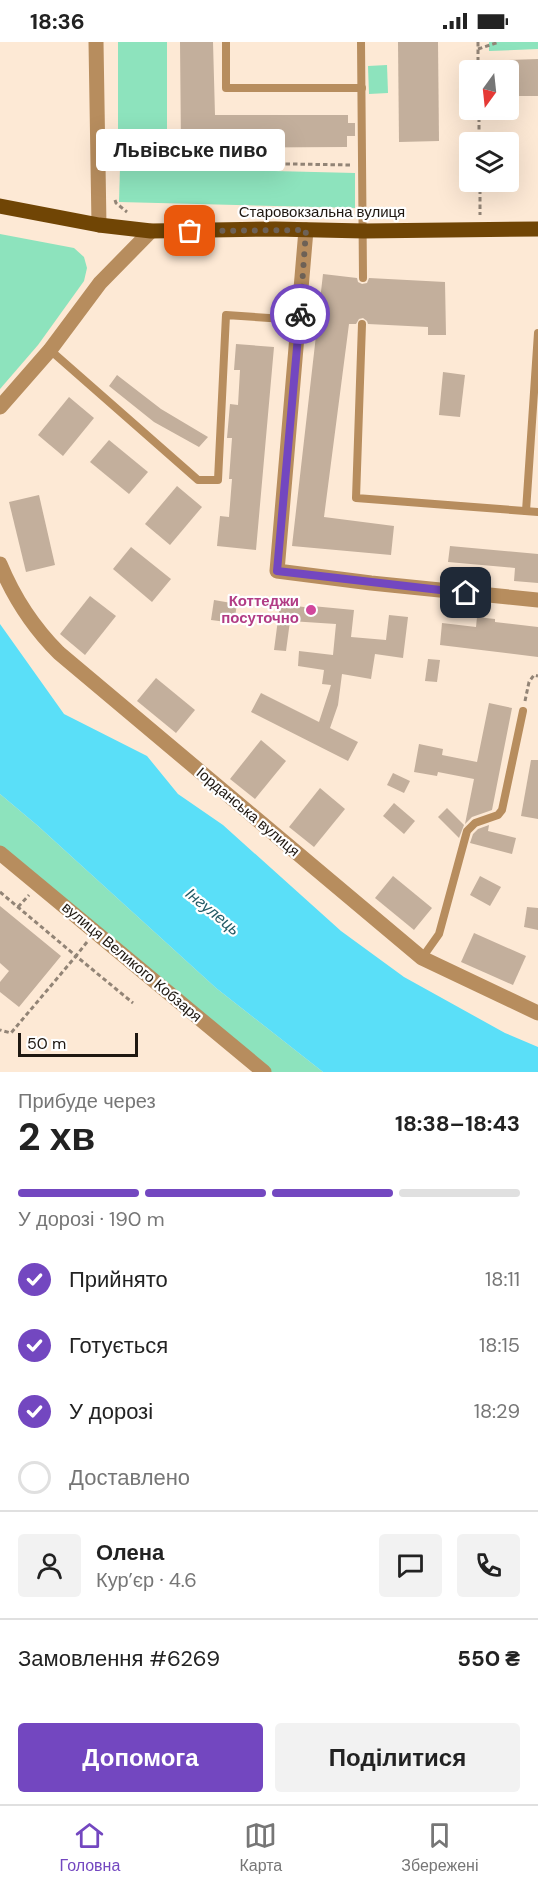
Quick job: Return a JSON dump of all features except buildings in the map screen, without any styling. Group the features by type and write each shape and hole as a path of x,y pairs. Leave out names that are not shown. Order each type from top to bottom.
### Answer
{"main road":[{"name":"Старовокзальна вулиця","path":"0,206 99,225 151,231 538,229"}],"street":[{"path":"96,42 99,225"},
{"path":"306,230 277,571 538,600"},
{"path":"0,407 50,350 100,283 151,231"},
{"name":"Іорданська вулиця","path":"0,564 21,607 40,635 59,653 422,958 538,1013"},
{"name":"вулиця Великого Кобзаря","path":"0,853 264,1072"}],"lane":[{"path":"226,42 226,88 362,88"},
{"path":"361,42 363,278"},
{"path":"50,350 198,480 218,480 226,315 299,320"},
{"path":"362,324 356,498 538,512"},
{"path":"526,512 538,333"},
{"path":"422,958 439,934 467,831 475,823 498,815 502,810 523,711"}],"path":[{"path":"478,42 478,60"},
{"path":"478,49 499,42"},
{"path":"99,161 363,165"},
{"path":"480,192 481,229"},
{"path":"115,193 116,203 151,231"},
{"path":"523,711 529,682 534,675 538,676"},
{"path":"0,892 133,1003"},
{"path":"0,1030 11,1033 76,956"}],"green space":[{"path":"118,42 167,42 167,147 118,147"},
{"path":"489,42 538,42 538,49 489,51"},
{"path":"387,65 388,93 369,94 368,66"},
{"path":"120,167 355,173 355,208 119,202"},
{"path":"0,234 74,248 84,257 87,268 84,281 38,345 0,389"},
{"path":"0,794 216,988 323,1072 264,1072 0,853"}],"water":[{"name":"Інгулець","path":"0,624 64,714 147,756 178,794 223,825 341,931 404,977 505,1033 538,1047 538,1072 323,1072 216,988 0,794"}],"way so far":[{"path":"190,231 306,230 300,314"}],"place":[{"name":"Львівське пиво","path":"190,231"},
{"name":"Коттеджи посуточно","path":"311,610"}],"route":[{"path":"300,314 277,571 466,593"}]}
